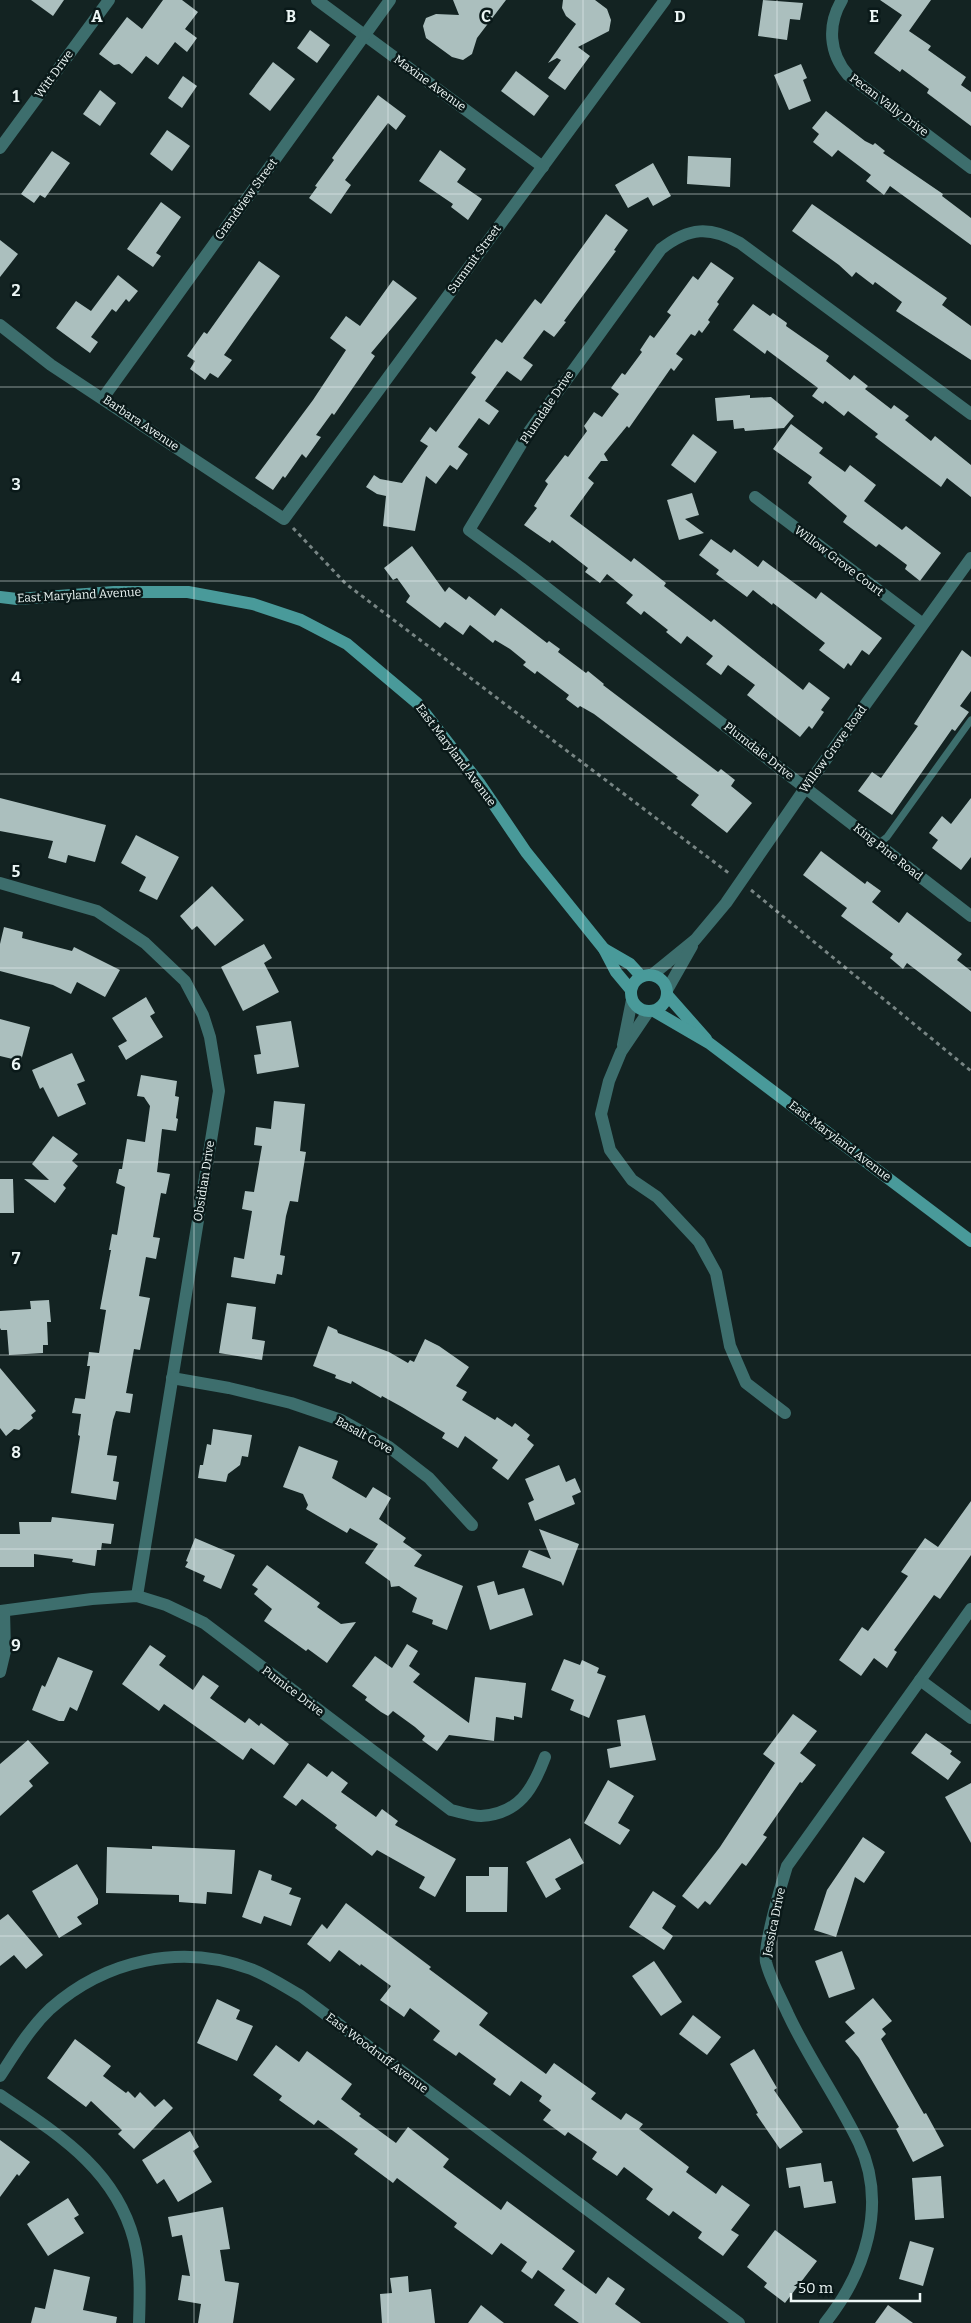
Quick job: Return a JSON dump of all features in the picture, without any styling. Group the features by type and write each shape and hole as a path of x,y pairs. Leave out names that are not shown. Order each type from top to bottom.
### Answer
{"street":[{"name":"Witt Drive","path":"0,148 109,0"},
{"name":"Maxine Avenue","path":"317,0 542,167"},
{"name":"Grandview Street","path":"103,398 390,0"},
{"name":"Summit Street","path":"284,519 665,0"},
{"name":"Pecan Vally Drive","path":"842,0 833,18 832,35 834,52 841,66 848,75 971,168"},
{"name":"Plumdale Drive","path":"806,787 469,530 528,433 585,352 661,249 673,239 687,234 716,231 740,243 971,414"},
{"name":"Barbara Avenue","path":"0,325 51,365 284,519"},
{"name":"Willow Grove Court","path":"755,497 923,624"},
{"name":"Willow Grove Road","path":"668,993 695,940 741,882 806,787 971,558"},
{"name":"East Maryland Avenue","path":"0,597 17,599 114,592 188,592 253,604 301,620 347,644 417,703 480,784 526,852 604,949 638,1008 651,1012 709,1043 971,1241"},
{"name":"King Pine Road","path":"806,787 878,844 970,912"},
{"name":"Obsidian Drive","path":"0,884 97,911 145,943 185,981 203,1015 210,1037 218,1091 137,1596"},
{"name":"Willow Grove Road","path":"647,976 695,940"},
{"name":"East Maryland Avenue","path":"604,949 647,976 662,980 668,993 709,1043"},
{"path":"647,976 636,980 621,1052 609,1081 601,1114 610,1150 632,1180 657,1197 700,1242 716,1273 730,1346 746,1383 785,1413"},
{"path":"621,1052 651,1012 663,1006 668,993"},
{"name":"Basalt Cove","path":"172,1378 247,1392 291,1403 341,1420 389,1448 429,1478 472,1525"},
{"name":"Pumice Drive","path":"2,1611 92,1598 137,1596 166,1606 204,1623 451,1810 480,1816 509,1810 535,1784 544,1757"},
{"name":"Jessica Drive","path":"825,2323 843,2300 863,2259 870,2230 870,2182 860,2145 840,2106 802,2043 766,1961 776,1901 787,1866 971,1609"},
{"path":"0,1672 5,1651 2,1611"},
{"path":"920,1680 971,1718"},
{"name":"East Woodruff Avenue","path":"0,2076 29,2033 50,2010 82,1984 133,1962 193,1956 251,1969 302,1996 739,2323"},
{"path":"0,2095 69,2142 99,2173 119,2204 134,2239 140,2276 139,2323"}],"lane":[{"path":"878,844 886,836 971,720"}],"path":[{"path":"284,519 346,584 741,882 971,1071"}],"building":[{"path":"31,0 64,0 53,16"},
{"path":"163,0 182,0 198,12 185,29 197,38 187,52 175,42 158,65 146,56 132,74 119,64 114,65 99,54 127,17 142,29"},
{"path":"453,0 506,0 477,38 472,54 463,60 452,57 426,38 423,26 426,18 436,14 459,15"},
{"path":"563,0 595,0 607,9 611,20 609,31 578,47 590,56 565,90 548,78 561,60 557,58 548,63 576,24 566,16 562,8"},
{"path":"763,0 803,3 800,20 790,19 787,40 758,36"},
{"path":"880,0 931,0 909,31 931,46 928,50 966,77 961,85 971,92 971,126 927,93 929,89 902,69 900,72 874,53 902,15"},
{"path":"310,30 330,45 317,63 297,48"},
{"path":"273,62 295,79 270,111 249,94"},
{"path":"801,64 807,78 803,80 811,101 789,110 774,75"},
{"path":"516,71 549,96 534,116 501,91"},
{"path":"183,76 197,86 182,108 168,98"},
{"path":"100,90 116,103 100,126 83,114"},
{"path":"378,95 406,116 396,130 388,123 345,180 351,185 331,214 309,198 317,187 315,186 334,160 332,158"},
{"path":"826,111 865,141 873,145 875,143 885,151 883,153 943,194 942,196 971,218 971,245 890,186 884,195 866,181 871,175 838,150 832,157 813,142 819,134 812,128"},
{"path":"167,130 190,146 172,171 150,154"},
{"path":"440,150 466,169 457,182 482,199 468,220 451,207 453,204 419,181"},
{"path":"52,151 70,163 45,198 40,195 34,203 21,194"},
{"path":"688,156 731,158 730,187 687,184"},
{"path":"653,163 671,196 653,206 648,197 628,208 615,185"},
{"path":"161,202 181,217 156,253 161,256 153,267 127,249"},
{"path":"812,204 947,298 942,305 971,326 971,360 896,311 902,302 875,282 873,285 856,272 852,277 839,265 792,231"},
{"path":"606,214 628,230 614,250 616,251 564,321 566,322 554,337 544,330 523,358 533,365 521,381 507,371 485,401 499,411 489,425 479,418 458,447 468,454 457,470 450,465 436,484 426,476 415,531 383,526 386,496 377,494 366,487 374,475 380,479 402,483 428,446 420,441 430,427 436,432 476,377 471,373 496,339 502,343 535,299 541,304"},
{"path":"0,240 18,254 0,277"},
{"path":"259,261 280,276 224,355 232,360 218,378 210,373 205,380 190,369 195,361 187,356 204,332 207,334"},
{"path":"711,262 734,278 717,302 719,304 708,320 710,322 702,333 699,330 695,336 691,334 676,354 683,359 674,371 671,368 629,428 627,426 604,454 608,461 601,461 588,478 594,483 570,516 631,562 634,558 666,583 664,586 711,622 714,619 803,690 809,682 830,698 821,710 824,712 812,729 809,726 800,737 747,695 755,685 728,665 721,675 706,664 713,656 687,636 681,644 666,632 668,630 644,611 641,615 626,603 633,595 607,574 600,583 585,572 588,568 552,540 550,543 524,525 537,508 534,506 548,484 545,481 565,455 568,457 587,431 584,426 594,412 602,417 619,394 611,388 622,373 625,375 642,352 640,350 650,335 654,338 671,315 667,312 693,276 698,280"},
{"path":"118,275 138,291 129,302 126,299 116,312 112,309 91,337 98,342 90,353 56,328 76,301 91,311"},
{"path":"393,280 417,298 371,353 375,356 334,415 332,413 316,435 321,437 306,458 302,454 285,478 283,476 273,490 255,478 313,400 346,350 330,338 346,316 360,326"},
{"path":"753,304 770,316 773,313 787,323 786,326 829,356 826,361 850,380 854,375 868,386 865,389 891,409 894,405 909,416 905,420 931,441 935,436 971,465 971,497 947,478 941,487 875,437 878,434 848,411 844,416 825,401 823,404 812,396 818,388 767,350 765,354 733,330"},
{"path":"750,395 750,398 771,397 794,416 784,428 745,431 744,428 734,429 733,420 717,421 715,398"},
{"path":"791,424 823,448 819,453 845,472 850,465 876,485 864,501 902,530 906,526 941,553 920,581 905,569 907,565 879,544 876,547 843,522 847,516 808,483 812,477 773,449"},
{"path":"693,434 717,452 695,483 671,465"},
{"path":"692,493 699,515 685,519 704,533 679,540 667,500"},
{"path":"711,539 731,553 734,549 758,567 763,560 816,599 821,592 882,638 869,655 862,650 851,666 848,663 844,669 819,650 825,643 773,603 772,605 753,590 747,597 716,574 719,570 699,555"},
{"path":"412,546 445,592 449,587 466,600 469,596 495,616 501,608 547,643 549,641 560,649 558,652 586,673 588,671 603,685 718,772 721,769 735,780 731,786 752,803 727,833 691,805 699,795 676,778 678,777 594,714 580,706 578,708 566,699 569,695 537,671 535,674 523,665 526,662 510,649 495,640 493,643 470,625 463,635 445,622 440,628 406,602 410,596 397,578 393,580 384,568"},
{"path":"962,650 971,657 971,691 960,706 969,712 955,731 952,729 892,815 858,791 872,772 881,778 918,726 914,724"},
{"path":"0,798 106,825 95,862 68,855 66,863 48,858 53,841 0,831"},
{"path":"971,798 971,857 961,870 932,848 938,840 929,833 942,816 951,824"},
{"path":"136,835 179,857 157,900 139,891 146,877 121,863"},
{"path":"821,851 865,884 867,881 881,891 872,902 899,923 907,912 962,954 957,960 971,971 971,1012 907,963 903,969 890,958 893,954 841,916 847,908 803,875"},
{"path":"212,886 244,920 215,946 197,926 192,930 180,916"},
{"path":"4,927 23,932 22,938 72,951 74,947 120,970 105,997 77,982 71,994 53,985 0,971 0,944"},
{"path":"264,944 272,958 264,963 279,992 243,1011 221,967"},
{"path":"146,997 155,1013 150,1016 163,1037 126,1060 118,1046 127,1041 112,1018"},
{"path":"0,1019 30,1027 21,1061 0,1056"},
{"path":"291,1021 299,1067 257,1074 254,1055 261,1054 256,1026"},
{"path":"72,1053 85,1081 77,1084 86,1104 58,1117 43,1087 40,1089 32,1070"},
{"path":"141,1075 177,1081 175,1096 179,1097 176,1118 178,1119 176,1131 162,1129 157,1172 170,1174 166,1194 161,1193 153,1237 160,1238 156,1259 146,1257 139,1296 150,1298 140,1350 134,1349 126,1393 133,1394 130,1413 116,1411 107,1455 117,1456 113,1481 119,1482 116,1500 71,1493 80,1436 78,1435 81,1414 72,1413 75,1398 85,1399 90,1366 87,1366 89,1352 99,1353 106,1310 100,1309 111,1250 109,1250 112,1234 117,1235 125,1187 116,1183 119,1169 122,1169 127,1139 145,1142 150,1106 144,1097 137,1096"},
{"path":"274,1101 305,1104 300,1151 306,1152 298,1202 290,1201 286,1216 280,1255 285,1256 282,1275 277,1274 275,1284 231,1277 234,1257 244,1259 252,1211 242,1209 245,1191 254,1192 262,1146 254,1145 256,1127 271,1129"},
{"path":"53,1136 78,1154 72,1161 78,1166 63,1185 66,1188 55,1203 24,1179 49,1180 32,1164"},
{"path":"0,1179 13,1179 14,1213 0,1213"},
{"path":"49,1300 51,1322 47,1322 48,1345 43,1345 43,1353 9,1355 7,1330 1,1330 0,1328 0,1311 31,1309 30,1301"},
{"path":"227,1303 256,1307 252,1339 265,1341 262,1360 219,1353"},
{"path":"328,1326 337,1330 338,1333 389,1352 408,1363 410,1360 414,1362 425,1339 439,1346 469,1367 456,1386 467,1392 462,1400 495,1420 497,1417 512,1427 515,1423 530,1435 527,1439 534,1445 508,1480 492,1468 498,1460 465,1436 458,1448 442,1438 445,1433 402,1407 382,1396 381,1398 352,1381 351,1384 335,1378 336,1375 313,1366"},
{"path":"0,1368 36,1411 31,1415 33,1418 19,1430 14,1429 6,1436 0,1428"},
{"path":"213,1429 252,1435 248,1457 242,1456 240,1465 228,1474 226,1482 198,1478 200,1465 203,1465 207,1444 211,1445"},
{"path":"299,1446 338,1461 332,1478 366,1498 373,1487 391,1498 379,1519 406,1538 403,1542 422,1555 414,1566 463,1586 447,1630 432,1624 433,1620 412,1612 417,1598 399,1586 391,1587 390,1581 365,1563 378,1544 350,1528 347,1533 306,1509 308,1505 303,1494 283,1487"},
{"path":"559,1465 566,1482 575,1478 581,1492 572,1496 575,1504 535,1521 528,1503 534,1500 525,1479"},
{"path":"971,1501 971,1555 940,1599 934,1595 894,1650 897,1652 887,1668 874,1658 861,1676 839,1660 862,1627 868,1631 908,1576 901,1572 925,1538 938,1547"},
{"path":"52,1517 114,1524 111,1544 102,1543 101,1550 97,1550 95,1566 72,1562 73,1559 34,1554 34,1567 0,1567 0,1534 20,1534 19,1522 51,1522"},
{"path":"539,1529 579,1544 563,1586 561,1582 522,1567 529,1550 551,1559"},
{"path":"195,1538 235,1555 221,1589 203,1581 205,1576 185,1567"},
{"path":"267,1565 320,1603 317,1607 341,1624 356,1622 327,1663 308,1649 306,1651 264,1621 272,1609 254,1594 258,1589 252,1585"},
{"path":"494,1581 498,1595 524,1588 533,1615 490,1630 477,1586"},
{"path":"407,1644 418,1651 409,1666 420,1674 413,1682 469,1723 475,1677 526,1683 522,1718 514,1716 514,1720 496,1717 494,1741 449,1735 437,1751 422,1740 425,1736 415,1727 393,1711 388,1716 381,1712 365,1700 367,1697 352,1686 375,1656 392,1668"},
{"path":"150,1645 166,1656 159,1665 193,1690 203,1675 219,1686 210,1698 245,1723 249,1718 259,1726 261,1723 289,1744 274,1765 251,1748 243,1760 164,1704 159,1711 122,1684"},
{"path":"58,1657 93,1671 77,1711 70,1707 64,1721 59,1721 32,1710 42,1685 45,1687"},
{"path":"564,1659 580,1665 582,1660 599,1668 597,1673 606,1676 589,1718 570,1710 574,1700 551,1690"},
{"path":"793,1714 817,1731 800,1753 816,1765 802,1783 800,1782 763,1835 767,1837 746,1866 742,1863 710,1905 705,1901 698,1909 682,1896 720,1847 775,1763 763,1754"},
{"path":"645,1715 656,1760 610,1768 607,1749 621,1746 617,1720"},
{"path":"926,1733 952,1751 950,1754 961,1762 948,1780 911,1753"},
{"path":"28,1740 49,1763 29,1781 33,1786 0,1816 0,1764"},
{"path":"308,1763 327,1777 332,1771 348,1783 341,1792 376,1817 382,1809 398,1821 395,1825 456,1859 435,1897 419,1888 425,1877 377,1850 372,1856 335,1828 337,1825 302,1799 296,1806 283,1797"},
{"path":"608,1780 634,1796 618,1823 630,1830 620,1845 584,1823"},
{"path":"971,1783 971,1843 945,1797"},
{"path":"863,1837 885,1852 864,1883 855,1877 836,1937 814,1930 827,1890"},
{"path":"570,1838 584,1863 555,1879 561,1889 546,1898 526,1862"},
{"path":"152,1846 235,1850 232,1894 207,1892 206,1904 179,1902 179,1895 106,1893 107,1847 152,1849"},
{"path":"77,1864 98,1899 98,1904 77,1917 82,1924 59,1938 32,1891"},
{"path":"489,1867 508,1867 507,1912 466,1912 466,1876 489,1876"},
{"path":"259,1870 272,1875 271,1880 292,1888 289,1894 301,1898 291,1926 264,1916 261,1924 242,1917"},
{"path":"653,1891 676,1906 662,1928 673,1936 664,1950 629,1927"},
{"path":"346,1903 488,2013 479,2025 546,2074 554,2063 596,2093 591,2099 621,2120 626,2113 643,2124 639,2129 689,2167 686,2172 716,2194 722,2185 750,2205 731,2230 739,2235 723,2256 698,2238 702,2232 673,2211 669,2216 646,2199 653,2189 624,2167 617,2176 592,2159 597,2152 568,2132 565,2136 543,2120 551,2110 539,2101 542,2096 521,2081 510,2096 493,2084 496,2079 459,2052 456,2056 433,2040 440,2031 410,2008 404,2017 380,2000 391,1986 339,1950 330,1962 307,1944 322,1924 327,1929"},
{"path":"8,1914 43,1955 26,1969 14,1955 0,1966 0,1920"},
{"path":"842,1951 855,1989 829,1998 815,1961"},
{"path":"654,1961 682,2002 661,2016 632,1976"},
{"path":"873,1998 892,2021 882,2029 886,2034 881,2039 944,2146 913,2162 896,2129 899,2127 859,2058 845,2041 855,2033 845,2022"},
{"path":"217,1999 240,2010 236,2019 253,2026 237,2061 197,2043"},
{"path":"693,2015 721,2037 707,2055 679,2034"},
{"path":"75,2039 111,2066 103,2076 126,2093 128,2091 135,2098 140,2092 155,2107 164,2099 173,2108 134,2149 118,2134 122,2130 91,2101 86,2107 47,2078"},
{"path":"276,2045 299,2062 307,2051 352,2084 341,2099 361,2114 359,2116 396,2143 408,2127 449,2159 443,2167 501,2210 507,2201 575,2251 562,2269 596,2294 608,2277 625,2289 615,2304 641,2323 579,2323 554,2305 565,2290 538,2270 532,2279 521,2271 527,2262 501,2243 492,2255 454,2227 457,2223 397,2178 393,2183 354,2154 358,2149 318,2120 314,2125 279,2100 282,2096 253,2075"},
{"path":"754,2049 777,2088 774,2090 803,2132 780,2149 756,2114 758,2113 730,2064"},
{"path":"190,2131 199,2147 193,2151 212,2182 178,2202 164,2179 157,2184 142,2160"},
{"path":"0,2140 30,2162 19,2176 17,2174 0,2197"},
{"path":"821,2163 824,2182 832,2181 836,2203 804,2208 800,2186 789,2188 786,2168"},
{"path":"941,2176 944,2218 915,2220 912,2178"},
{"path":"68,2198 79,2215 74,2218 84,2233 48,2256 27,2224"},
{"path":"223,2207 230,2249 220,2250 225,2281 239,2283 233,2323 198,2323 201,2304 178,2300 182,2275 190,2276 182,2235 172,2237 168,2217"},
{"path":"775,2230 817,2261 785,2303 764,2287 767,2283 747,2267"},
{"path":"910,2241 934,2248 923,2286 899,2279"},
{"path":"54,2269 90,2277 83,2310 117,2317 116,2323 31,2323 35,2307 45,2309"},
{"path":"408,2276 409,2292 431,2289 435,2323 382,2323 380,2294 392,2293 390,2278"},
{"path":"481,2305 504,2323 468,2323"},
{"path":"888,2305 913,2323 875,2323"}]}
